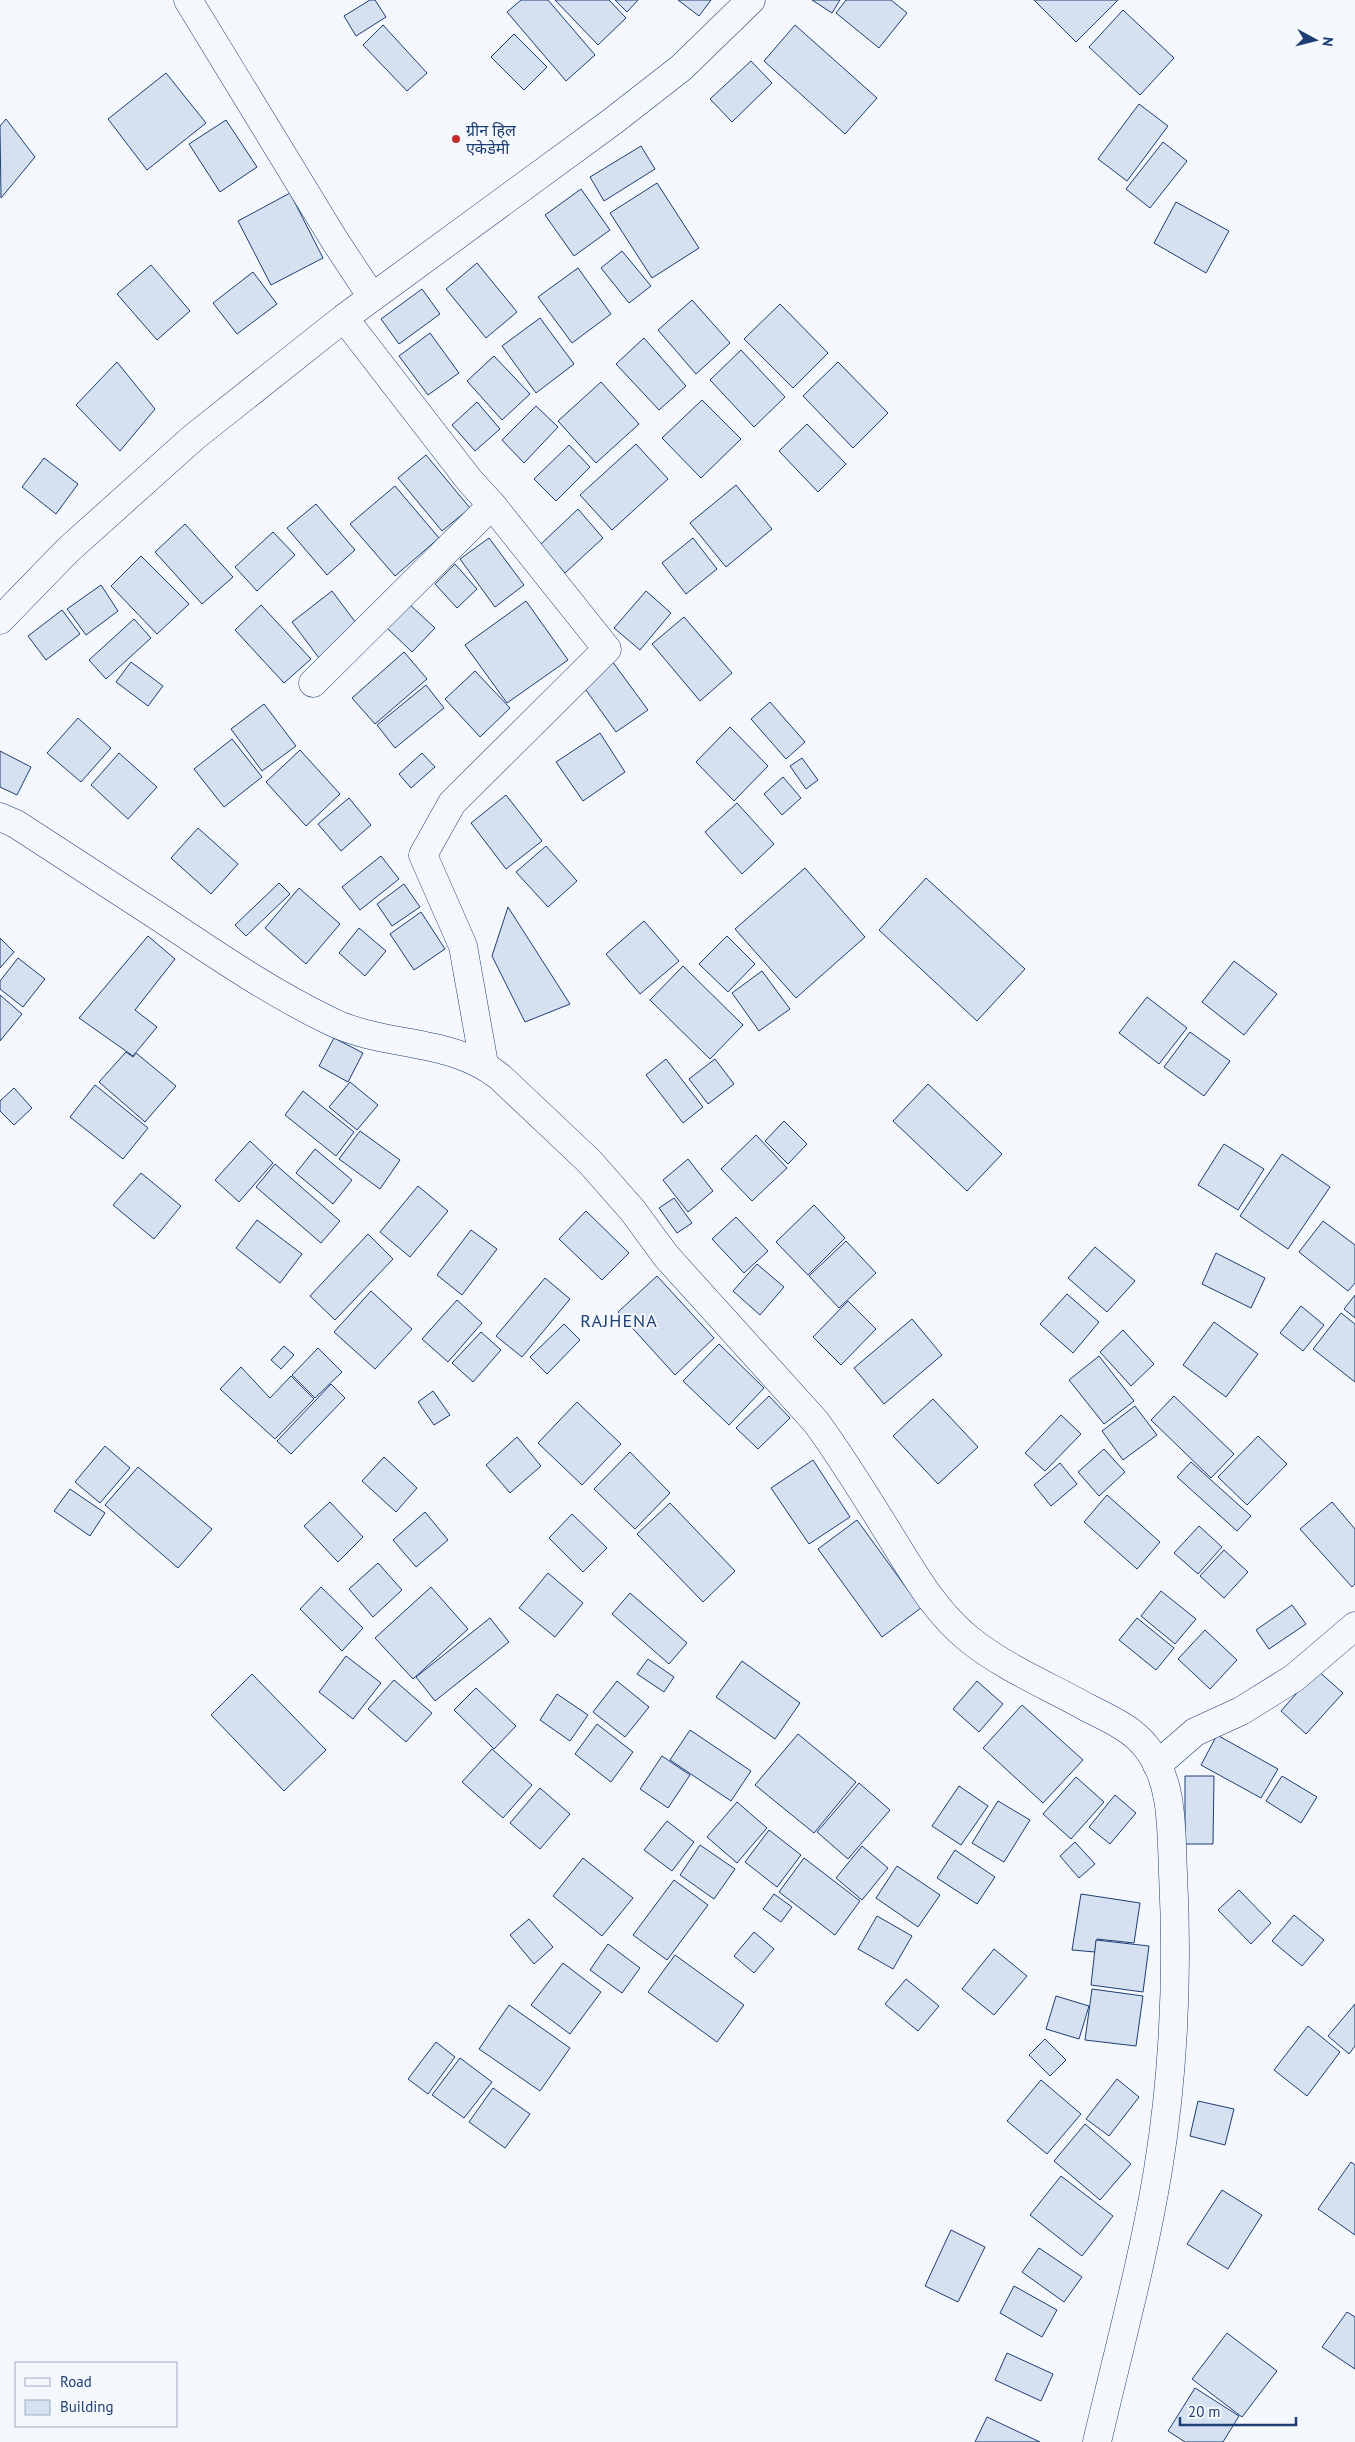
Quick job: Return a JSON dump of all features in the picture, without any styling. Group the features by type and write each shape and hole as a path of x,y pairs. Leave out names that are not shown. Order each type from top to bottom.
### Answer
{"street":[{"path":"188,0 335,242 372,297"},
{"path":"0,620 68,550 194,437 344,318 673,74 752,0"},
{"path":"344,318 460,468 492,505 607,649 452,803 423,855 463,946 484,1064"},
{"path":"313,683 492,505"},
{"path":"0,817 24,830 254,979 331,1022 372,1035 442,1049 484,1064 590,1162 633,1211 666,1256 816,1422 837,1451 923,1588 947,1618 968,1638 992,1656 1115,1722 1146,1746 1157,1765 1166,1787 1170,1823 1174,1882 1175,1994 1170,2082 1158,2170 1140,2259 1097,2442"},
{"path":"1157,1765 1195,1732 1241,1711 1294,1678 1355,1626"}],"building":[{"path":"370,0 375,0 386,17 356,36 344,16"},
{"path":"521,0 548,0 595,55 566,81 507,12"},
{"path":"555,0 609,0 626,18 598,45"},
{"path":"615,0 638,0 627,12"},
{"path":"678,0 711,0 699,16"},
{"path":"812,0 840,0 832,13"},
{"path":"846,0 891,0 907,13 879,48 836,13"},
{"path":"1034,0 1118,0 1076,42"},
{"path":"1123,10 1174,58 1140,95 1089,47"},
{"path":"383,25 427,73 407,91 363,45"},
{"path":"795,25 877,98 845,134 764,61"},
{"path":"514,34 547,67 524,90 491,57"},
{"path":"751,61 772,83 732,122 710,99"},
{"path":"166,73 206,123 147,170 108,119"},
{"path":"1139,104 1168,126 1127,181 1098,159"},
{"path":"6,119 35,157 1,198 0,126"},
{"path":"226,120 257,167 220,192 189,144"},
{"path":"1163,142 1187,161 1150,208 1126,189"},
{"path":"641,146 655,169 604,201 590,177"},
{"path":"657,183 699,248 652,278 610,213"},
{"path":"581,189 610,230 574,256 545,215"},
{"path":"290,193 323,258 271,285 238,221"},
{"path":"1176,202 1229,231 1206,273 1154,243"},
{"path":"622,251 651,286 629,303 601,268"},
{"path":"477,263 517,312 486,338 446,289"},
{"path":"151,265 190,311 157,340 117,294"},
{"path":"578,268 611,314 572,343 538,297"},
{"path":"253,272 277,304 237,334 213,303"},
{"path":"422,289 440,314 399,344 381,319"},
{"path":"692,300 730,343 696,374 658,330"},
{"path":"780,304 828,353 793,388 744,339"},
{"path":"540,318 574,364 536,393 502,346"},
{"path":"430,333 459,373 428,395 399,356"},
{"path":"644,338 686,386 659,410 616,364"},
{"path":"741,350 785,397 754,427 710,380"},
{"path":"494,356 530,394 502,420 467,381"},
{"path":"117,362 155,409 120,451 76,405"},
{"path":"838,362 888,413 853,448 803,396"},
{"path":"601,382 639,424 596,463 558,421"},
{"path":"702,400 741,439 701,478 662,438"},
{"path":"477,402 500,429 475,451 452,425"},
{"path":"536,406 558,427 524,463 502,440"},
{"path":"807,424 846,464 818,492 779,451"},
{"path":"636,444 668,479 612,530 580,495"},
{"path":"569,445 590,467 556,501 534,479"},
{"path":"426,455 470,508 442,531 398,478"},
{"path":"44,458 78,484 56,514 22,487"},
{"path":"736,485 772,529 726,567 690,523"},
{"path":"395,486 439,538 395,576 350,524"},
{"path":"316,504 355,550 327,575 287,528"},
{"path":"578,509 603,538 565,573 540,545"},
{"path":"185,524 233,577 202,604 155,552"},
{"path":"273,532 295,555 257,591 235,567"},
{"path":"489,538 524,585 495,607 460,559"},
{"path":"693,538 717,569 686,594 662,563"},
{"path":"141,556 189,604 157,634 111,586"},
{"path":"455,564 477,589 457,608 435,584"},
{"path":"101,585 118,611 86,635 67,609"},
{"path":"332,591 359,627 319,658 292,622"},
{"path":"646,591 671,613 640,650 614,628"},
{"path":"526,601 568,660 507,703 465,645"},
{"path":"409,604 435,628 412,652 387,628"},
{"path":"261,605 311,659 284,683 235,630"},
{"path":"62,610 80,634 46,660 28,636"},
{"path":"684,617 732,673 700,701 652,644"},
{"path":"134,619 151,638 106,679 89,660"},
{"path":"404,652 427,679 375,724 352,698"},
{"path":"612,661 648,710 616,732 581,683"},
{"path":"131,662 163,686 148,706 116,682"},
{"path":"475,671 510,708 480,737 445,699"},
{"path":"426,685 444,708 395,748 377,725"},
{"path":"770,702 805,742 786,759 751,719"},
{"path":"264,704 296,746 262,771 231,729"},
{"path":"78,718 111,748 81,782 47,753"},
{"path":"730,727 768,766 734,801 696,762"},
{"path":"600,733 625,772 583,801 556,762"},
{"path":"232,739 262,777 224,807 194,769"},
{"path":"300,750 340,794 306,826 266,782"},
{"path":"0,751 31,767 17,795 0,787"},
{"path":"119,753 157,787 128,819 91,785"},
{"path":"422,753 435,767 411,788 399,774"},
{"path":"802,758 818,780 806,789 790,766"},
{"path":"783,777 801,798 782,815 764,794"},
{"path":"506,795 542,841 506,869 471,823"},
{"path":"349,798 371,825 341,851 318,824"},
{"path":"737,803 774,844 742,874 705,832"},
{"path":"198,828 238,864 211,894 171,858"},
{"path":"546,846 577,881 548,907 516,872"},
{"path":"381,856 399,879 360,910 342,887"},
{"path":"805,868 865,937 796,998 735,929"},
{"path":"926,878 1025,969 977,1021 879,930"},
{"path":"279,883 290,894 246,936 235,925"},
{"path":"404,884 420,907 392,926 377,904"},
{"path":"299,888 340,924 306,964 265,928"},
{"path":"508,907 570,1004 525,1022 492,956"},
{"path":"421,912 445,949 414,970 390,934"},
{"path":"644,921 679,961 640,994 606,954"},
{"path":"359,928 386,951 365,976 339,953"},
{"path":"148,936 175,959 135,1010 157,1027 133,1056 79,1018"},
{"path":"727,936 755,964 728,992 699,964"},
{"path":"0,938 14,952 0,968"},
{"path":"18,958 45,979 23,1007 0,989 0,981"},
{"path":"1234,961 1277,994 1244,1035 1202,1002"},
{"path":"683,966 743,1025 710,1059 650,1000"},
{"path":"762,971 790,1009 759,1031 732,993"},
{"path":"0,995 22,1014 0,1041"},
{"path":"1147,997 1187,1028 1159,1064 1119,1033"},
{"path":"1190,1032 1230,1061 1204,1096 1164,1067"},
{"path":"334,1038 363,1053 348,1082 319,1066"},
{"path":"126,1052 133,1057 136,1053 176,1086 145,1122 99,1082"},
{"path":"666,1059 703,1107 683,1123 646,1075"},
{"path":"715,1059 734,1084 708,1104 689,1079"},
{"path":"350,1082 378,1105 357,1130 329,1107"},
{"path":"928,1084 1002,1154 967,1191 893,1121"},
{"path":"95,1085 148,1128 123,1159 70,1117"},
{"path":"14,1088 32,1108 14,1125 0,1111 0,1101"},
{"path":"303,1091 354,1132 336,1156 285,1115"},
{"path":"784,1121 807,1144 788,1164 765,1141"},
{"path":"360,1131 400,1160 380,1189 339,1159"},
{"path":"756,1135 787,1168 752,1201 721,1169"},
{"path":"250,1141 273,1163 239,1202 215,1180"},
{"path":"1224,1144 1264,1169 1238,1210 1198,1185"},
{"path":"315,1149 352,1180 333,1204 296,1173"},
{"path":"1282,1154 1330,1187 1288,1249 1240,1216"},
{"path":"688,1159 713,1191 688,1212 663,1180"},
{"path":"275,1164 340,1221 321,1243 256,1187"},
{"path":"141,1173 181,1206 154,1239 113,1205"},
{"path":"418,1186 448,1211 410,1257 380,1232"},
{"path":"674,1198 692,1223 677,1233 659,1208"},
{"path":"814,1205 845,1238 808,1275 776,1242"},
{"path":"586,1211 629,1253 602,1280 559,1239"},
{"path":"736,1217 768,1251 744,1273 712,1239"},
{"path":"257,1220 302,1254 280,1283 236,1248"},
{"path":"1323,1221 1355,1245 1355,1283 1348,1291 1299,1252"},
{"path":"471,1230 497,1249 462,1295 437,1275"},
{"path":"368,1234 393,1259 335,1320 310,1296"},
{"path":"846,1241 876,1273 839,1308 809,1276"},
{"path":"1095,1247 1135,1281 1107,1312 1068,1278"},
{"path":"1216,1253 1265,1278 1251,1308 1202,1284"},
{"path":"757,1264 784,1287 760,1315 733,1291"},
{"path":"657,1276 714,1338 675,1375 618,1312"},
{"path":"545,1278 570,1299 522,1357 496,1336"},
{"path":"371,1291 412,1329 375,1369 334,1332"},
{"path":"1067,1294 1099,1322 1073,1353 1040,1324"},
{"path":"1355,1295 1355,1318 1344,1309"},
{"path":"457,1300 482,1323 448,1362 422,1339"},
{"path":"848,1301 876,1329 841,1365 813,1337"},
{"path":"1301,1306 1324,1325 1303,1351 1280,1333"},
{"path":"1341,1313 1355,1324 1355,1382 1313,1349"},
{"path":"912,1319 942,1355 884,1404 854,1368"},
{"path":"1214,1322 1258,1354 1226,1397 1183,1365"},
{"path":"564,1324 580,1340 547,1374 530,1357"},
{"path":"1123,1330 1154,1364 1131,1386 1100,1352"},
{"path":"481,1332 501,1350 473,1382 452,1363"},
{"path":"719,1344 764,1388 729,1425 683,1381"},
{"path":"284,1346 294,1355 281,1369 271,1360"},
{"path":"318,1348 342,1372 315,1398 292,1375"},
{"path":"1099,1356 1134,1401 1104,1424 1069,1380"},
{"path":"241,1367 270,1398 291,1376 314,1399 275,1439 220,1389"},
{"path":"331,1384 345,1398 291,1454 277,1441"},
{"path":"433,1391 450,1415 434,1425 418,1402"},
{"path":"769,1396 790,1418 758,1449 736,1428"},
{"path":"1174,1396 1234,1454 1211,1478 1151,1420"},
{"path":"933,1399 978,1447 938,1484 893,1436"},
{"path":"577,1402 621,1444 582,1485 538,1443"},
{"path":"1135,1406 1157,1435 1123,1460 1102,1431"},
{"path":"1061,1415 1081,1434 1045,1471 1025,1453"},
{"path":"1258,1436 1287,1464 1247,1505 1218,1477"},
{"path":"517,1437 541,1466 510,1493 486,1465"},
{"path":"105,1446 130,1468 100,1503 75,1482"},
{"path":"1104,1449 1125,1472 1099,1496 1078,1472"},
{"path":"630,1452 670,1493 635,1529 594,1489"},
{"path":"384,1457 417,1488 396,1512 362,1481"},
{"path":"813,1460 850,1517 809,1544 771,1488"},
{"path":"1191,1462 1251,1516 1237,1531 1177,1477"},
{"path":"1060,1463 1077,1484 1051,1506 1034,1485"},
{"path":"138,1467 212,1529 178,1568 105,1505"},
{"path":"70,1489 105,1513 90,1536 54,1511"},
{"path":"1107,1495 1160,1542 1137,1569 1084,1522"},
{"path":"330,1502 363,1537 338,1562 304,1526"},
{"path":"1332,1502 1355,1529 1355,1584 1352,1587 1300,1529"},
{"path":"670,1503 735,1571 703,1602 637,1534"},
{"path":"425,1512 448,1540 416,1567 393,1540"},
{"path":"572,1514 607,1548 583,1572 549,1538"},
{"path":"857,1520 921,1608 882,1637 818,1549"},
{"path":"1199,1526 1222,1547 1198,1574 1174,1553"},
{"path":"1224,1550 1248,1572 1224,1598 1200,1576"},
{"path":"378,1563 402,1590 373,1617 349,1589"},
{"path":"548,1573 583,1603 555,1637 519,1608"},
{"path":"321,1587 363,1628 342,1651 300,1609"},
{"path":"431,1587 468,1629 413,1679 375,1638"},
{"path":"1161,1591 1196,1619 1175,1644 1141,1616"},
{"path":"630,1593 687,1643 669,1664 612,1614"},
{"path":"1292,1605 1306,1624 1269,1649 1256,1630"},
{"path":"490,1618 509,1642 435,1701 416,1677"},
{"path":"1137,1618 1174,1648 1156,1670 1119,1640"},
{"path":"1205,1630 1237,1660 1210,1689 1178,1659"},
{"path":"346,1656 381,1683 353,1719 319,1692"},
{"path":"648,1659 674,1677 664,1692 637,1674"},
{"path":"742,1661 800,1703 775,1739 716,1697"},
{"path":"1317,1670 1343,1693 1306,1734 1281,1711"},
{"path":"252,1674 326,1750 284,1791 211,1715"},
{"path":"394,1680 432,1713 406,1742 368,1709"},
{"path":"617,1681 649,1707 625,1737 593,1712"},
{"path":"977,1681 1003,1704 979,1732 953,1709"},
{"path":"476,1688 516,1726 494,1749 454,1710"},
{"path":"557,1694 588,1715 570,1741 540,1720"},
{"path":"1022,1705 1083,1760 1043,1803 983,1748"},
{"path":"597,1724 633,1752 611,1782 575,1754"},
{"path":"690,1730 751,1771 731,1801 670,1760"},
{"path":"798,1734 856,1782 814,1833 755,1785"},
{"path":"1217,1735 1278,1769 1261,1798 1201,1765"},
{"path":"492,1749 532,1785 503,1818 462,1782"},
{"path":"662,1756 690,1775 668,1808 640,1789"},
{"path":"1185,1776 1214,1776 1213,1844 1185,1844"},
{"path":"1282,1776 1317,1797 1301,1823 1266,1801"},
{"path":"1076,1777 1104,1802 1071,1839 1043,1814"},
{"path":"859,1783 890,1810 848,1859 817,1832"},
{"path":"959,1786 988,1806 961,1845 932,1826"},
{"path":"540,1788 570,1814 540,1849 510,1823"},
{"path":"1115,1795 1136,1813 1110,1844 1089,1827"},
{"path":"998,1801 1030,1820 1004,1862 972,1843"},
{"path":"737,1802 767,1828 737,1863 707,1837"},
{"path":"667,1821 694,1842 672,1871 644,1850"},
{"path":"769,1830 801,1855 777,1887 745,1862"},
{"path":"1075,1842 1095,1864 1079,1878 1060,1856"},
{"path":"700,1845 735,1869 714,1899 680,1875"},
{"path":"862,1846 888,1868 862,1900 836,1878"},
{"path":"955,1850 995,1877 977,1904 937,1878"},
{"path":"583,1858 633,1898 602,1936 553,1896"},
{"path":"804,1858 860,1901 835,1935 779,1892"},
{"path":"897,1866 940,1895 918,1927 876,1898"},
{"path":"674,1880 708,1905 667,1960 633,1935"},
{"path":"1239,1890 1271,1923 1251,1944 1218,1910"},
{"path":"774,1894 792,1907 781,1922 763,1909"},
{"path":"1081,1894 1140,1903 1134,1943 1097,1939 1095,1952 1072,1950"},
{"path":"1294,1915 1324,1940 1302,1966 1272,1941"},
{"path":"877,1916 912,1936 893,1969 858,1949"},
{"path":"529,1919 553,1947 534,1964 510,1935"},
{"path":"754,1932 774,1949 754,1973 734,1956"},
{"path":"1096,1940 1149,1946 1143,1992 1091,1985"},
{"path":"608,1944 640,1968 622,1993 590,1970"},
{"path":"994,1949 1027,1976 994,2015 962,1989"},
{"path":"675,1955 744,2005 717,2042 648,1992"},
{"path":"563,1963 601,1992 570,2034 531,2005"},
{"path":"906,1979 939,2006 918,2031 885,2004"},
{"path":"1092,1989 1143,1996 1136,2046 1085,2040"},
{"path":"1056,1996 1089,2006 1079,2039 1046,2029"},
{"path":"1355,2004 1355,2046 1349,2054 1328,2036"},
{"path":"509,2005 570,2048 540,2091 479,2049"},
{"path":"1308,2026 1340,2052 1307,2096 1274,2070"},
{"path":"1045,2039 1066,2060 1050,2076 1029,2055"},
{"path":"436,2042 455,2057 428,2094 408,2079"},
{"path":"460,2058 492,2082 464,2118 432,2095"},
{"path":"1117,2079 1139,2097 1109,2136 1086,2119"},
{"path":"1041,2080 1081,2114 1047,2154 1007,2121"},
{"path":"493,2088 530,2114 505,2148 469,2122"},
{"path":"1198,2101 1234,2109 1225,2145 1190,2136"},
{"path":"1085,2124 1131,2164 1100,2200 1054,2161"},
{"path":"1351,2162 1355,2165 1355,2235 1318,2209"},
{"path":"1061,2176 1113,2216 1082,2256 1030,2215"},
{"path":"1222,2190 1262,2215 1228,2269 1187,2244"},
{"path":"951,2230 985,2247 958,2302 925,2286"},
{"path":"1039,2248 1082,2277 1064,2302 1022,2272"},
{"path":"1014,2286 1057,2310 1042,2337 1000,2313"},
{"path":"1347,2312 1355,2317 1355,2369 1322,2347"},
{"path":"1227,2333 1277,2371 1242,2417 1192,2379"},
{"path":"1007,2353 1053,2374 1041,2401 995,2380"},
{"path":"1195,2388 1239,2416 1223,2442 1185,2442 1168,2431"},
{"path":"987,2417 1040,2442 975,2442"}],"place":[{"name":"ग्रीन हिल एकेडेमी","path":"456,139"}],"district":[{"name":"RAJHENA","path":"619,1321"}]}
